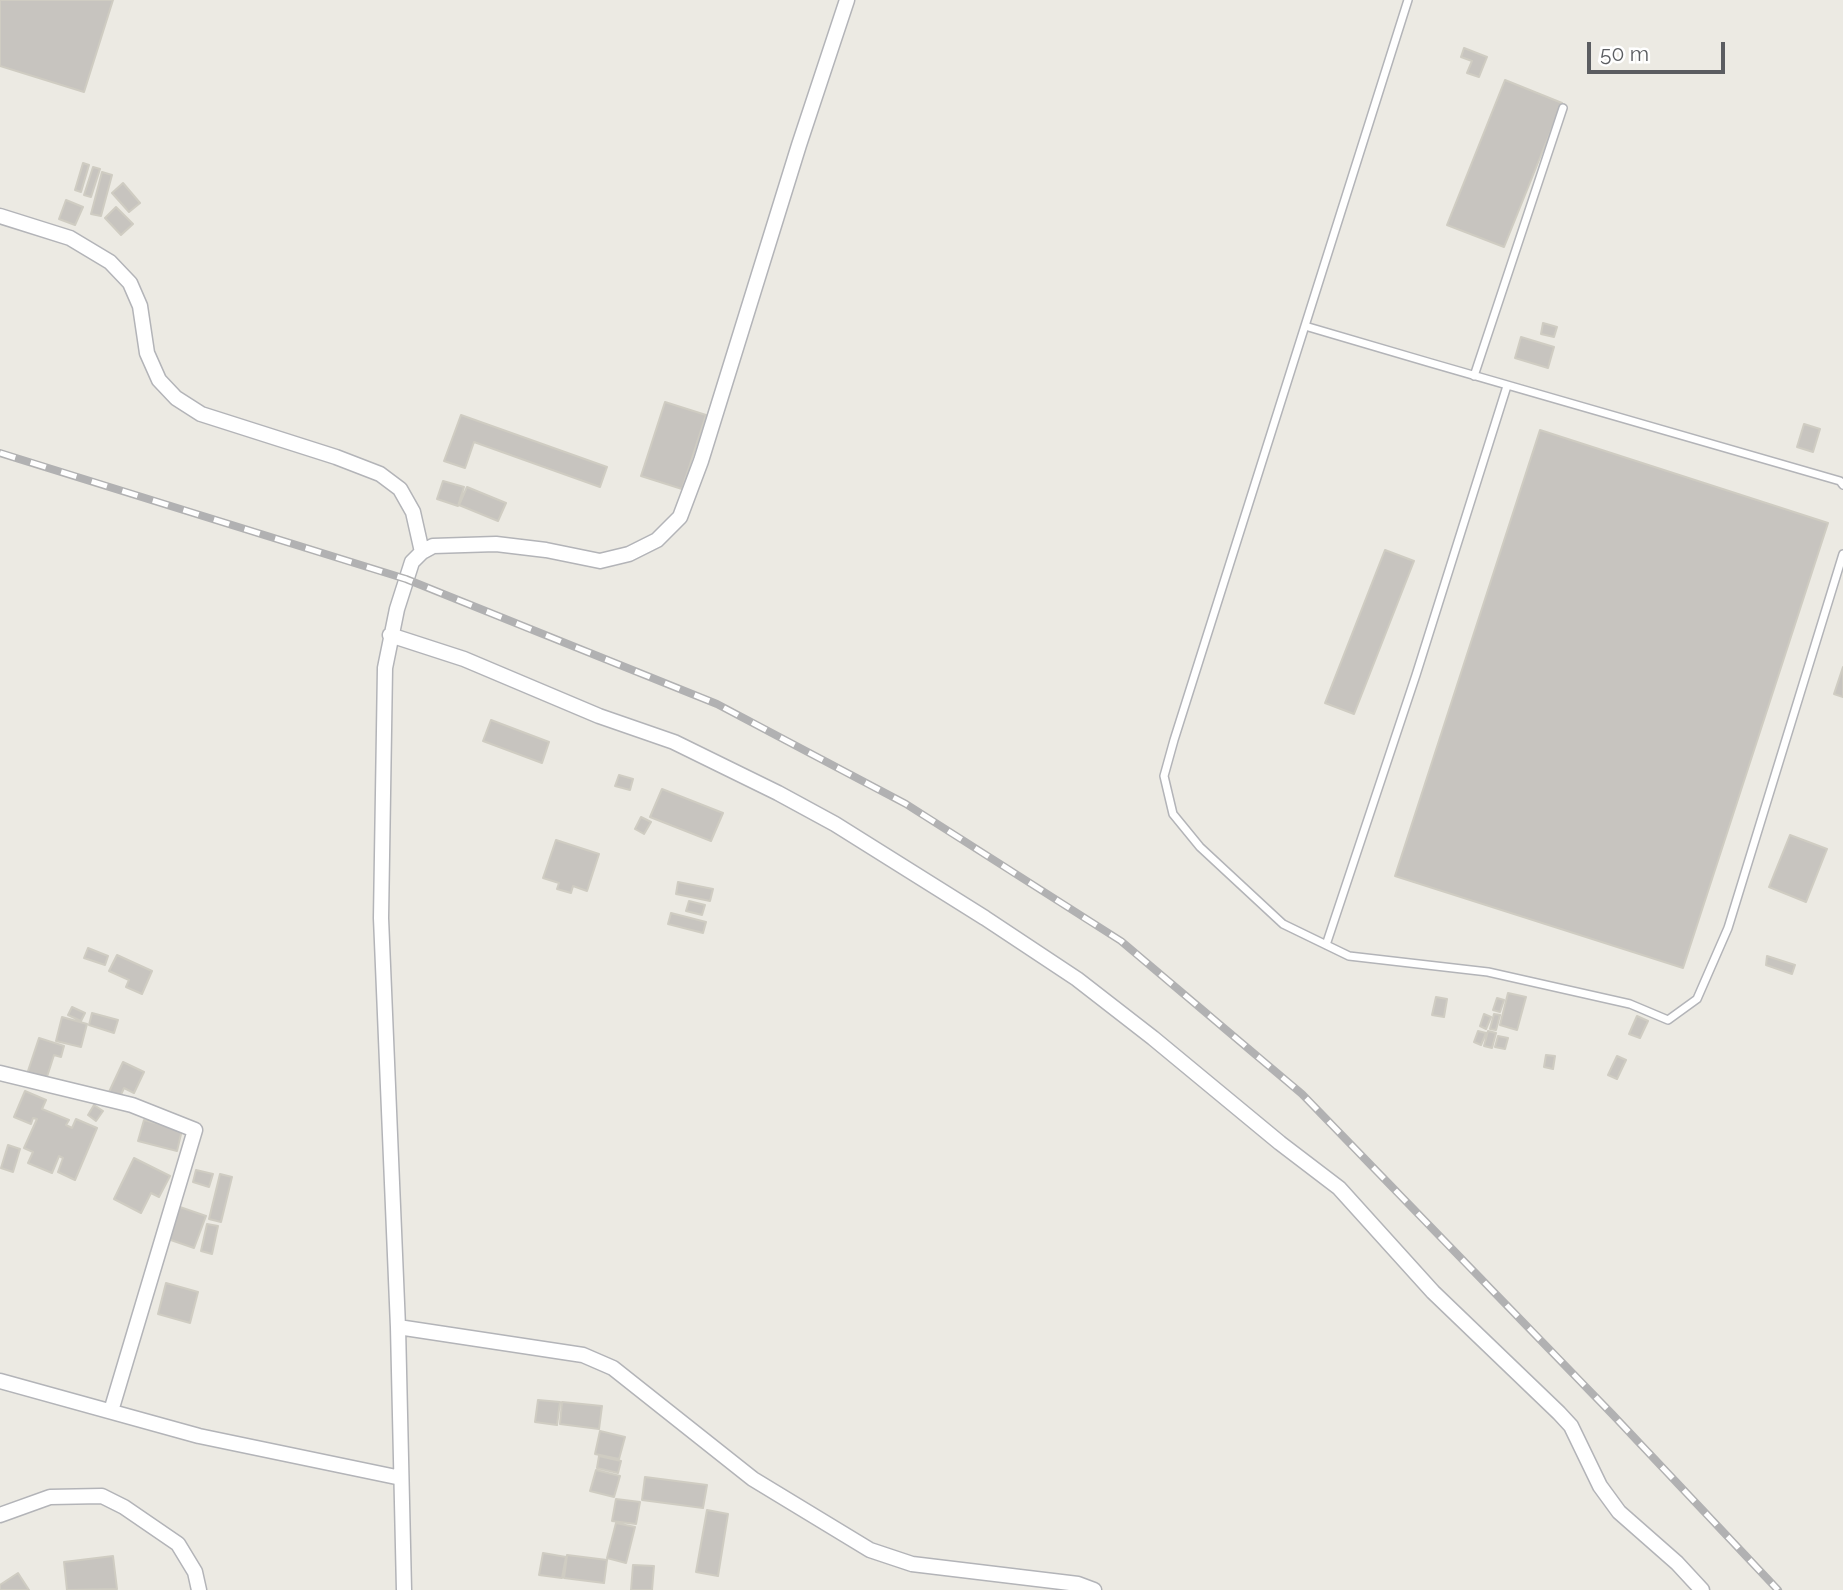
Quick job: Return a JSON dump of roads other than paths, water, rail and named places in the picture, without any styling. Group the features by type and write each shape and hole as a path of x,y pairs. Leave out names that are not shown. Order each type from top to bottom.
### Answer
{"street":[{"path":"404,1590 398,1328 381,918 385,668 390,635 412,562 433,546 496,544 546,550 600,561 629,554 657,540 680,517 701,461 847,0"},
{"path":"0,216 70,238 110,262 130,283 140,306 147,353 159,380 176,398 201,414 336,457 380,474 400,489 413,512 422,552"},
{"path":"390,635 464,659 599,716 674,742 778,793 890,857 1077,979 1339,1188 1433,1292 1528,1381 1571,1426 1600,1486 1619,1512 1677,1563 1702,1590"},
{"path":"0,1073 132,1105 195,1130 111,1411"},
{"path":"398,1328 583,1355 613,1368 753,1479 870,1550 912,1564 1078,1584 1094,1590"},
{"path":"0,1381 199,1436 401,1478"},
{"path":"0,1515 50,1497 102,1496 124,1507 178,1544 195,1572 199,1590"}],"lane":[{"path":"1408,0 1174,740 1164,776 1172,814 1200,847 1283,924 1349,956 1489,972 1630,1004 1668,1020 1696,999 1727,928 1843,554"},
{"path":"1474,376 1563,108"},
{"path":"1305,326 1507,386 1604,411 1840,481 1843,485"},
{"path":"1326,945 1416,675 1507,386"}],"railway":[{"path":"0,453 406,579 717,704 906,804 1121,941 1302,1094 1613,1415 1778,1590"}]}
